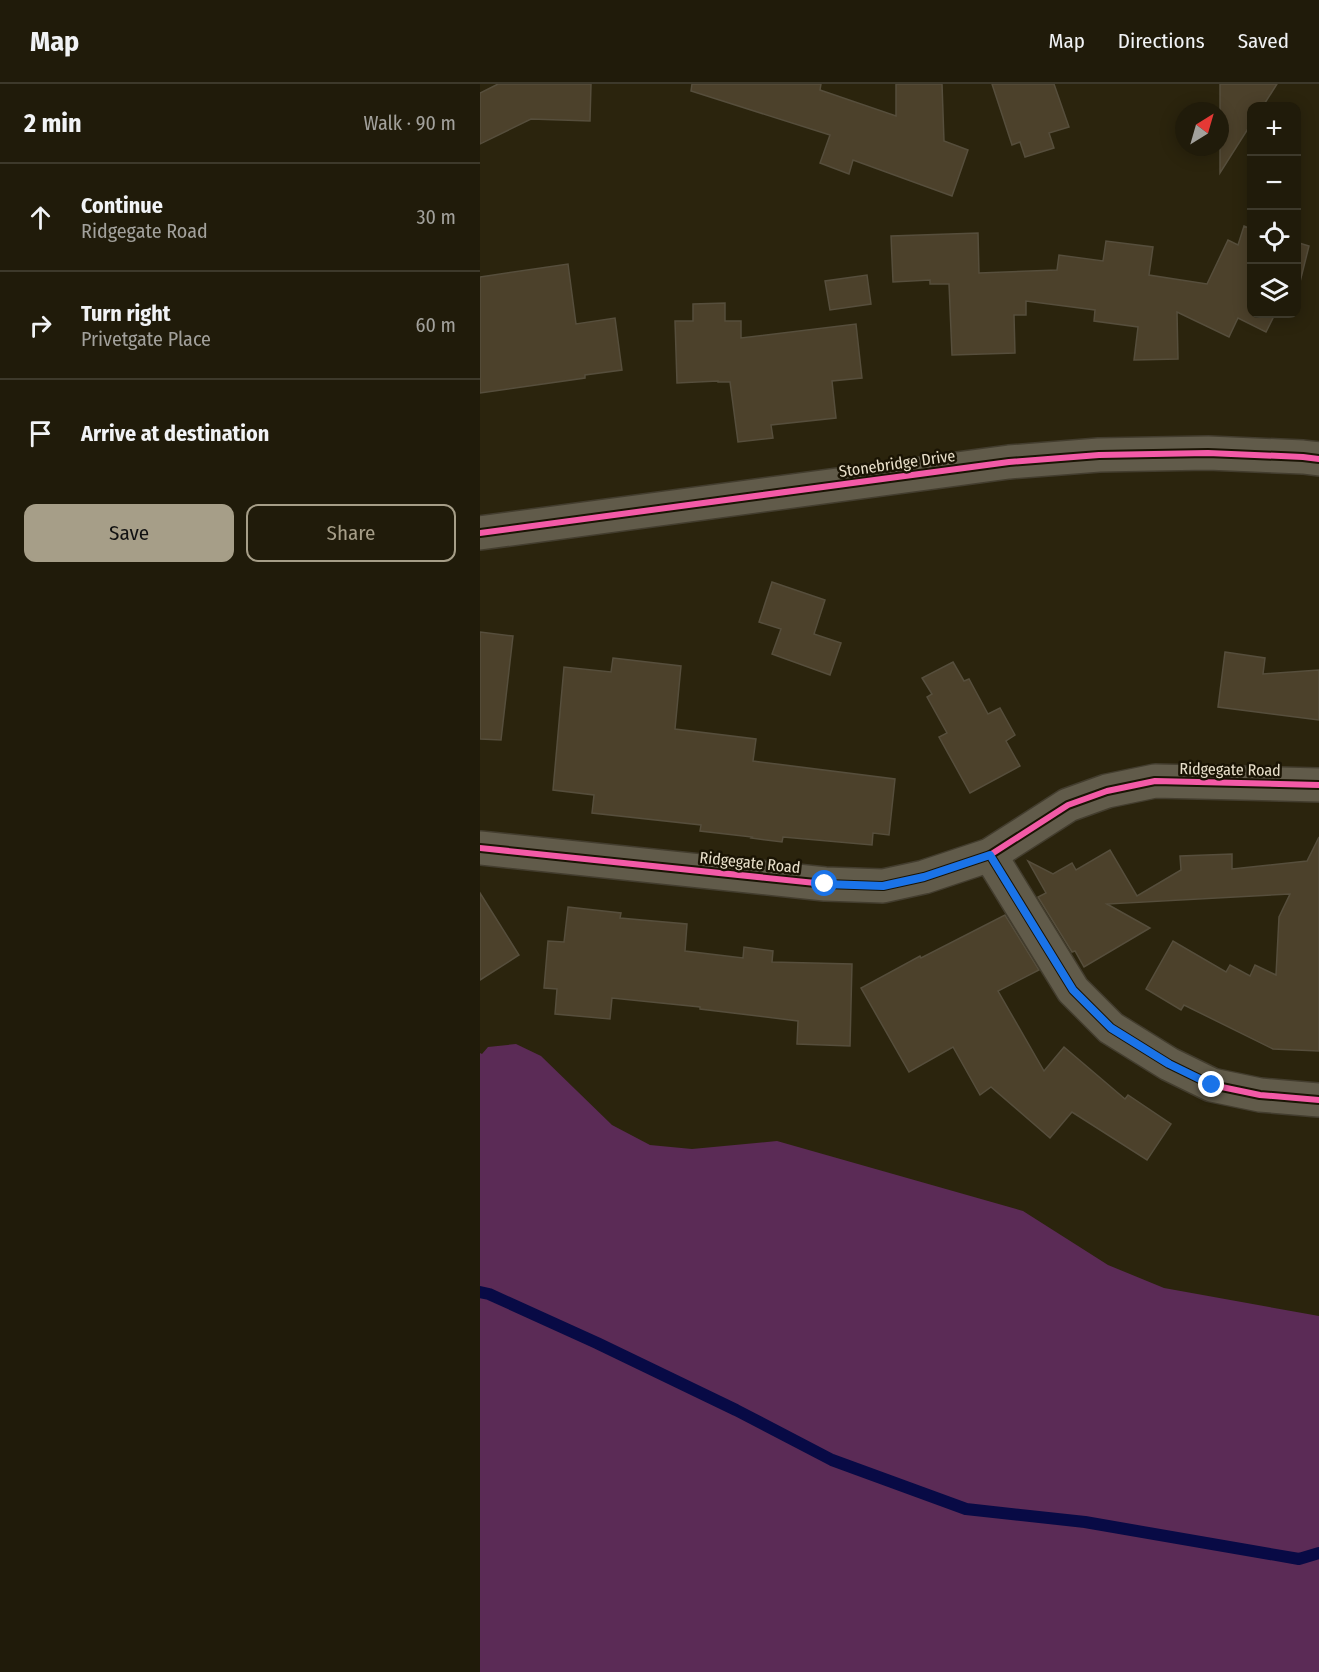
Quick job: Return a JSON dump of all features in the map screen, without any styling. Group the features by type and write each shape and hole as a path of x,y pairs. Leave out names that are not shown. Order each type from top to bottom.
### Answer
{"street":[{"name":"Stonebridge Drive","path":"480,533 1009,462 1100,455 1208,453 1319,459"},
{"name":"Ridgegate Road","path":"480,848 825,884 883,886 924,877 990,855 1068,805 1107,791 1155,781 1319,785"},
{"path":"990,855 1073,990 1111,1028 1169,1064 1212,1085 1260,1095 1319,1100"}],"shaded area":[{"path":"516,1044 541,1056 612,1125 650,1145 692,1149 777,1141 1023,1211 1108,1265 1164,1288 1319,1316 1319,1672 480,1672 480,1053 482,1054 488,1047"}],"building":[{"path":"498,84 591,84 590,121 531,119 480,144 480,93"},
{"path":"692,84 821,84 820,90 896,116 896,84 942,84 944,141 968,150 952,196 853,160 849,174 820,163 830,135 691,91"},
{"path":"992,84 1054,84 1069,127 1049,133 1054,148 1025,157 1020,142 1012,145"},
{"path":"1220,84 1277,84 1266,102 1247,102 1247,130 1220,173 1220,156 1229,156 1229,102 1220,102"},
{"path":"1244,226 1247,227 1247,318 1273,318 1266,332 1238,318 1229,337 1177,312 1178,359 1134,360 1138,327 1094,321 1095,310 1026,301 1026,315 1014,315 1015,353 952,355 949,284 930,284 930,280 893,282 891,236 978,233 979,273 1057,270 1059,255 1103,261 1106,241 1153,247 1149,275 1207,284 1228,240 1238,245"},
{"path":"1301,244 1309,246 1301,278"},
{"path":"568,264 576,324 615,318 622,370 585,375 585,378 480,393 480,277"},
{"path":"867,275 871,304 830,310 825,281"},
{"path":"725,303 725,321 741,321 741,338 856,324 862,378 832,381 836,418 771,425 773,438 738,442 730,382 677,383 675,321 693,321 693,304"},
{"path":"772,582 825,600 814,634 841,643 830,675 772,654 781,629 759,622"},
{"path":"480,632 513,636 501,740 480,739"},
{"path":"1225,652 1265,658 1263,674 1319,670 1319,720 1218,707"},
{"path":"613,658 681,666 675,729 756,739 753,761 895,779 889,835 873,833 872,845 783,837 782,842 751,838 700,831 701,825 592,813 594,795 553,790 564,667 611,672"},
{"path":"953,662 964,681 969,679 988,714 1000,708 1015,735 1006,741 1020,766 970,793 939,737 947,733 927,697 932,694 922,678"},
{"path":"1319,837 1319,1051 1273,1049 1184,1005 1181,1010 1146,989 1173,941 1226,972 1230,965 1250,976 1255,965 1276,975 1279,917 1290,894 1107,904 1150,928 1084,967 1038,897 1046,893 1028,861 1053,874 1072,863 1076,870 1110,850 1137,896 1181,870 1180,856 1232,854 1232,869 1307,861"},
{"path":"480,893 519,955 480,980"},
{"path":"568,907 621,913 620,918 687,924 685,951 743,958 744,947 773,951 772,962 852,964 850,1046 797,1044 798,1021 700,1009 700,1007 612,998 610,1019 555,1014 557,989 544,988 548,941 564,942"},
{"path":"1005,915 1039,970 998,991 1044,1071 1064,1047 1125,1099 1128,1095 1171,1124 1147,1160 1072,1112 1050,1138 991,1087 980,1095 953,1047 909,1072 861,988 920,956 921,958"}],"waterway":[{"path":"480,1292 597,1343 736,1410 832,1460 966,1509 1085,1522 1299,1559 1319,1553"}],"cycle path":[{"path":"480,533 1009,462 1099,455 1208,453 1319,459"},
{"path":"480,848 825,884 883,886 924,877 990,855 1068,805 1107,791 1155,781 1319,785"},
{"path":"990,855 1073,990 1111,1028 1169,1064 1212,1085 1260,1095 1319,1100"}],"route":[{"path":"825,884 883,886 924,877 990,855 1073,990 1111,1028 1169,1064 1212,1085"}]}
